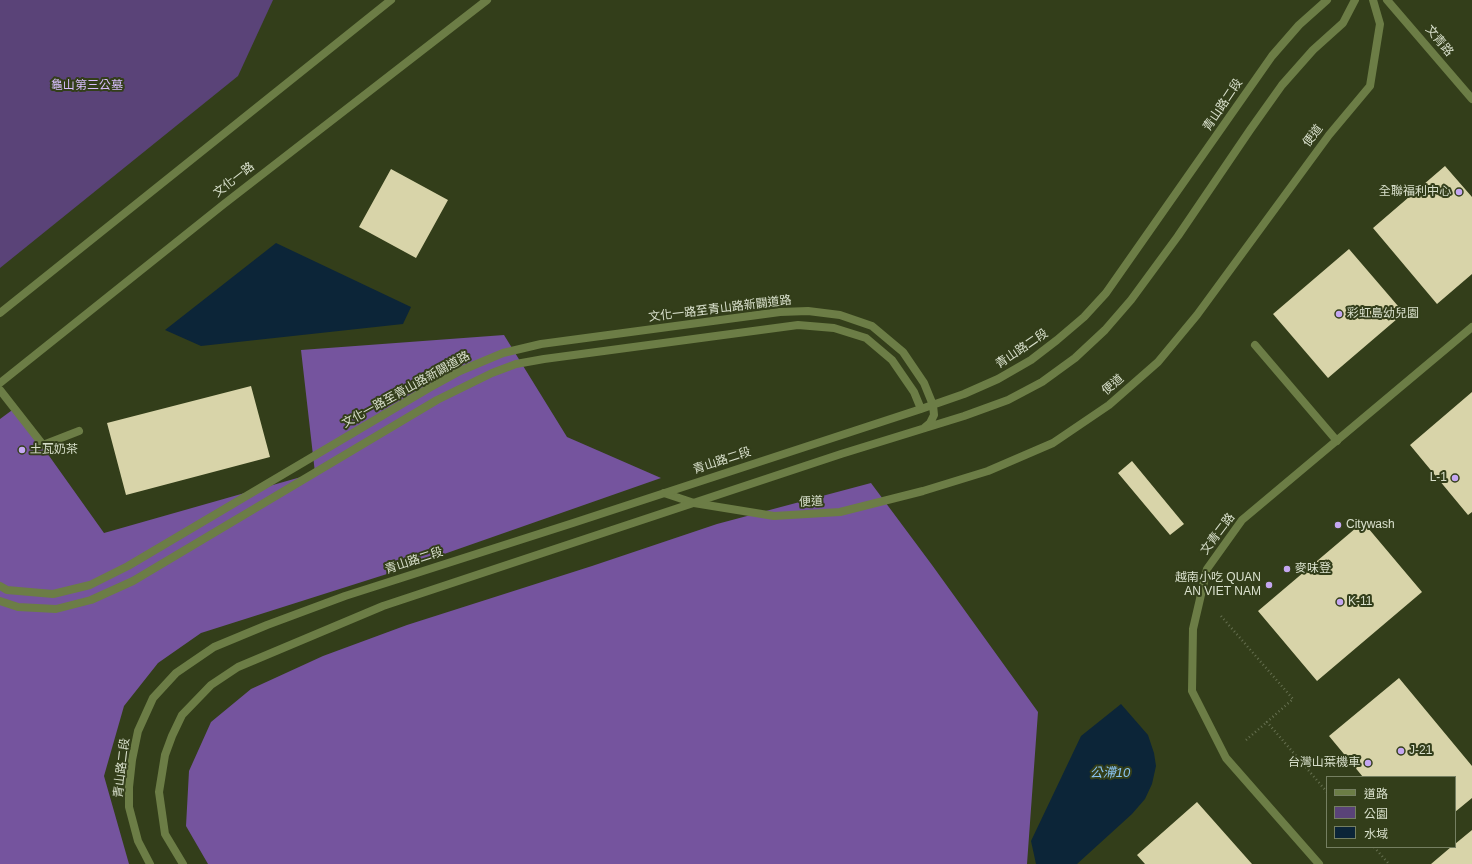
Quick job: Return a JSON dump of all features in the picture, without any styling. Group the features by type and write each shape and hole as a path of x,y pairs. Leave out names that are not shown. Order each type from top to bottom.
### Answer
{"street":[{"path":"0,313 391,0"},
{"name":"文化一路","path":"0,383 224,204 487,0"},
{"name":"青山路二段","path":"150,864 138,841 129,807 129,787 132,760 138,732 154,698 176,673 214,647 267,624 345,596 933,405 964,394 1005,375 1032,360 1084,317 1106,293 1272,56 1299,25 1327,0"},
{"path":"183,864 165,834 159,792 165,755 182,715 211,684 238,667 383,606 694,503 964,416 1015,397 1042,382 1075,358 1105,330 1131,300 1178,236 1282,85 1313,50 1343,23 1355,0"},
{"name":"便道","path":"664,493 694,503 774,516 840,512 923,491 988,471 1053,443 1109,405 1158,362 1197,315 1328,135 1370,86 1380,24 1373,0"},
{"name":"文青路","path":"1387,0 1472,99"},
{"name":"文化一路至青山路新闢道路","path":"0,586 7,590 53,594 90,584 128,566 460,371 503,353 534,345 780,312 808,311 840,315 872,326 903,352 924,383 933,405"},
{"name":"文化一路至青山路新闢道路","path":"0,601 18,607 56,610 91,600 133,581 437,400 492,373 523,363 798,325 834,328 866,338 892,360 914,392 921,409"},
{"name":"文青二路","path":"1319,864 1226,758 1192,691 1193,629 1208,569 1242,520 1472,327"},
{"path":"1255,345 1337,441"},
{"path":"0,390 43,445 79,431"},
{"path":"922,429 930,423 934,415 933,405"}],"path":[{"path":"1220,616 1293,699 1246,740"},
{"path":"1267,722 1326,791"},
{"path":"1375,848 1389,864"}],"green space":[{"name":"龜山第三公墓","path":"0,0 273,0 238,76 0,268"}],"shaded area":[{"path":"504,335 567,437 661,478 387,574 201,633 158,663 124,706 104,776 129,864 0,864 0,419 15,408 104,533 315,473 301,350"},
{"path":"871,483 1038,712 1027,864 208,864 186,826 189,771 211,722 251,689 323,656 407,625 592,566 717,524"}],"water":[{"path":"276,243 411,307 403,324 201,346 165,330"},
{"name":"公滯10","path":"1121,704 1148,735 1154,753 1156,766 1152,784 1145,799 1132,814 1077,864 1036,864 1031,841 1081,736"}],"building":[{"path":"1445,166 1472,197 1472,274 1437,304 1373,228"},
{"path":"391,169 448,200 416,258 359,227"},
{"name":"彩虹島幼兒園","path":"1349,249 1404,313 1328,378 1273,314"},
{"path":"251,386 270,457 126,495 107,423"},
{"name":"L-1","path":"1472,392 1472,512 1468,515 1410,445"},
{"path":"1132,461 1184,524 1170,535 1118,473"},
{"name":"K-11","path":"1363,522 1422,592 1317,681 1258,611"},
{"name":"J-21","path":"1399,678 1472,766 1472,798 1456,811 1456,776 1362,776 1329,736"},
{"path":"1197,802 1252,864 1145,864 1137,855"},
{"path":"1472,830 1472,864 1431,864 1450,848 1456,848 1456,843"}],"place":[{"name":"全聯福利中心","path":"1459,192"},
{"name":"彩虹島幼兒園","path":"1339,314"},
{"name":"土瓦奶茶","path":"22,450"},
{"name":"L-1","path":"1455,478"},
{"name":"Citywash","path":"1338,525"},
{"name":"麥味登","path":"1287,569"},
{"name":"越南小吃 QUAN AN VIET NAM","path":"1269,585"},
{"name":"K-11","path":"1340,602"},
{"name":"J-21","path":"1401,751"},
{"name":"台灣山葉機車","path":"1368,763"}]}
